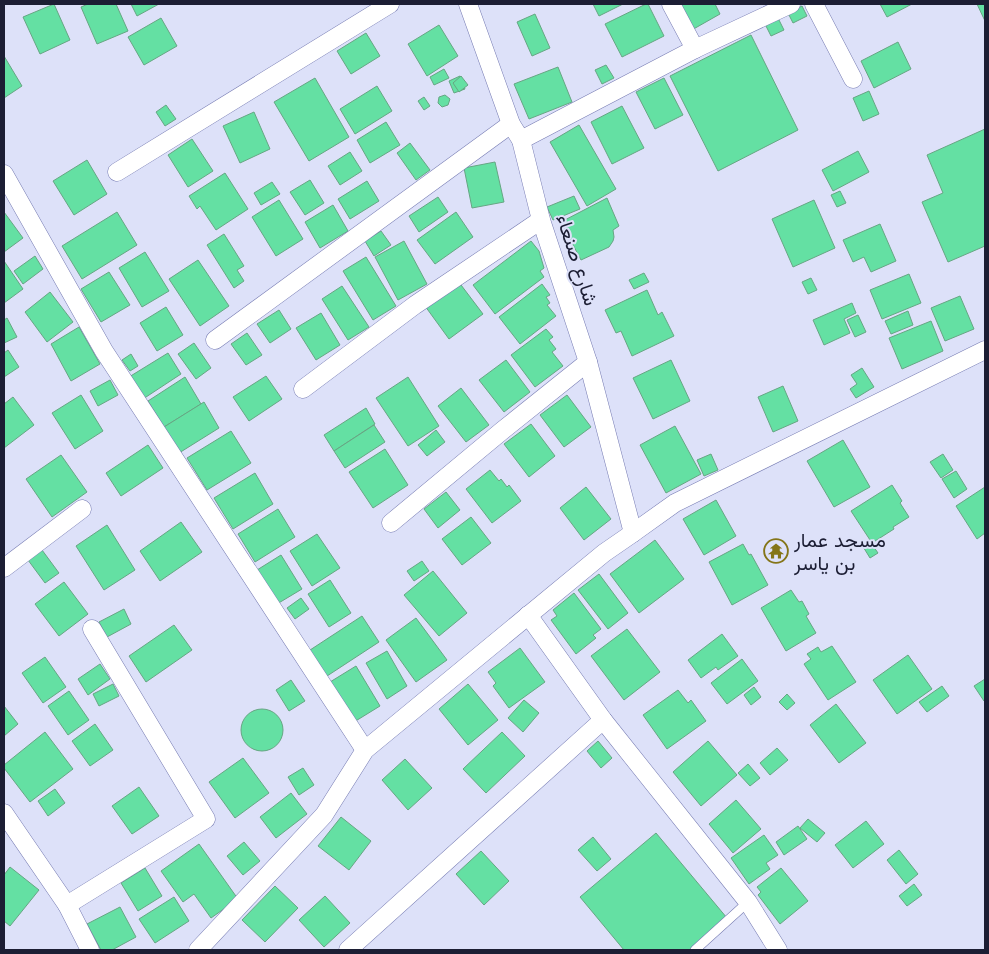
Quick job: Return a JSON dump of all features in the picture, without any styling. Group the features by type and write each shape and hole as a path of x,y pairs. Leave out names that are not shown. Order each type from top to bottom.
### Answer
{"street":[{"path":"117,172 390,4"},
{"name":"شارع صنعاء","path":"468,4 511,124 521,140 540,220 588,362 633,533"},
{"path":"671,4 695,49"},
{"path":"521,140 695,49 791,4"},
{"path":"814,4 853,79"},
{"path":"215,340 511,124"},
{"path":"4,174 104,351 365,750"},
{"path":"303,389 415,305 540,220"},
{"path":"198,950 324,815 365,750 604,553 675,503 985,350"},
{"path":"391,523 588,362"},
{"path":"4,568 82,509"},
{"path":"528,615 603,720 748,902 778,950"},
{"path":"67,905 206,819 92,629"},
{"path":"348,950 603,720"},
{"path":"4,813 9,835 67,905 90,950"}],"lane":[{"path":"695,950 748,902"}],"building":[{"path":"54,4 70,40 40,54 23,17"},
{"path":"88,4 116,4 128,31 97,44 81,7"},
{"path":"131,4 159,4 137,16"},
{"path":"593,4 623,4 599,16"},
{"path":"648,4 664,36 622,57 605,24"},
{"path":"675,4 715,4 720,14 690,31"},
{"path":"880,4 912,4 887,17"},
{"path":"977,4 985,4 985,21"},
{"path":"802,6 807,16 793,23 788,13"},
{"path":"535,14 550,48 532,56 517,22"},
{"path":"161,18 177,46 144,65 128,37"},
{"path":"778,18 784,30 771,36 765,24"},
{"path":"439,25 458,56 427,76 408,44"},
{"path":"366,33 380,56 351,74 337,51"},
{"path":"751,35 798,130 718,171 670,76"},
{"path":"898,42 911,69 874,88 861,61"},
{"path":"4,56 22,86 4,98"},
{"path":"606,65 614,78 602,84 595,70"},
{"path":"558,67 572,102 529,119 514,84"},
{"path":"444,69 449,78 434,85 430,77"},
{"path":"460,76 465,89 454,93 449,81"},
{"path":"461,76 468,85 459,92 453,83"},
{"path":"315,78 349,137 309,161 274,102"},
{"path":"664,78 683,115 655,129 636,92"},
{"path":"377,86 392,111 355,134 340,109"},
{"path":"869,91 879,114 863,121 853,98"},
{"path":"445,95 450,99 448,105 442,107 438,103 439,97"},
{"path":"424,97 430,106 424,110 418,101"},
{"path":"166,105 176,119 165,126 156,112"},
{"path":"622,106 644,148 612,164 591,122"},
{"path":"254,112 270,149 240,163 223,126"},
{"path":"386,122 400,145 370,163 357,140"},
{"path":"579,125 616,189 587,206 550,142"},
{"path":"985,129 985,246 948,262 922,202 943,193 927,155"},
{"path":"192,139 213,171 188,187 168,155"},
{"path":"410,143 430,170 416,180 397,153"},
{"path":"858,151 869,172 833,191 822,170"},
{"path":"350,152 362,171 340,185 328,166"},
{"path":"87,160 107,194 74,215 53,181"},
{"path":"495,162 504,202 472,208 464,168"},
{"path":"225,173 248,209 216,230 200,206 197,209 189,196"},
{"path":"310,180 324,203 305,215 290,192"},
{"path":"367,181 379,201 350,219 338,199"},
{"path":"272,182 280,194 261,205 254,193"},
{"path":"840,191 846,203 837,207 831,195"},
{"path":"574,196 580,209 553,220 547,207"},
{"path":"438,197 448,212 419,232 409,216"},
{"path":"607,198 619,226 613,230 613,241 609,247 581,260 561,222"},
{"path":"279,200 303,239 276,256 252,217"},
{"path":"814,200 835,248 793,267 772,219"},
{"path":"333,205 348,231 320,248 305,222"},
{"path":"4,212 23,238 4,252"},
{"path":"117,212 137,245 82,279 62,246"},
{"path":"456,212 473,237 435,264 417,240"},
{"path":"880,224 896,261 871,272 864,257 853,262 843,240"},
{"path":"381,231 391,245 374,256 365,241"},
{"path":"224,234 244,266 237,270 244,281 234,288 207,245"},
{"path":"404,241 427,284 398,300 375,257"},
{"path":"531,241 539,251 544,268 540,271 544,277 495,314 473,285"},
{"path":"145,252 169,291 142,307 119,268"},
{"path":"35,256 43,269 23,284 14,271"},
{"path":"366,257 396,306 373,320 343,271"},
{"path":"198,260 229,306 200,326 169,279"},
{"path":"4,261 23,289 4,303"},
{"path":"109,272 130,305 101,322 81,289"},
{"path":"644,273 649,282 634,289 629,280"},
{"path":"909,274 921,303 882,319 870,290"},
{"path":"811,278 817,290 808,294 802,282"},
{"path":"458,281 483,314 449,339 425,306"},
{"path":"542,284 550,295 546,297 550,303 547,305 556,316 520,344 499,317"},
{"path":"342,286 369,327 348,340 322,299"},
{"path":"647,290 658,315 662,312 674,336 632,356 621,331 616,333 605,310"},
{"path":"50,292 73,322 47,342 25,312"},
{"path":"960,296 974,329 945,341 931,308"},
{"path":"852,303 856,313 844,319 850,333 824,345 813,320"},
{"path":"166,307 183,335 157,351 140,323"},
{"path":"279,310 291,329 270,343 257,324"},
{"path":"908,311 913,325 891,334 885,321"},
{"path":"321,313 340,345 316,360 296,328"},
{"path":"858,315 866,332 855,337 847,320"},
{"path":"7,318 17,337 4,343 4,320"},
{"path":"931,321 943,351 902,369 889,338"},
{"path":"79,327 100,364 71,381 51,344"},
{"path":"546,329 553,337 549,340 556,349 552,352 563,366 535,387 511,355"},
{"path":"247,333 262,355 246,365 231,344"},
{"path":"194,343 211,368 196,379 178,354"},
{"path":"8,350 19,367 4,377 4,353"},
{"path":"168,353 181,374 143,399 129,377"},
{"path":"131,354 138,366 130,371 122,360"},
{"path":"506,360 530,392 504,412 479,380"},
{"path":"671,360 690,401 653,419 633,378"},
{"path":"862,368 874,387 856,398 850,389 857,384 851,375"},
{"path":"266,376 282,399 249,421 233,397"},
{"path":"185,377 201,404 164,427 148,401"},
{"path":"408,377 439,426 408,446 376,398"},
{"path":"110,380 118,395 98,406 90,391"},
{"path":"783,386 798,421 773,432 758,397"},
{"path":"461,388 489,425 466,442 438,406"},
{"path":"81,395 103,431 75,449 52,413"},
{"path":"567,395 591,427 564,447 540,415"},
{"path":"13,397 34,425 4,448 4,404"},
{"path":"204,402 219,428 179,453 164,427"},
{"path":"366,408 375,424 334,451 324,435"},
{"path":"531,424 555,456 529,477 504,444"},
{"path":"374,425 385,442 345,468 334,451"},
{"path":"675,426 701,474 666,493 640,445"},
{"path":"436,430 445,442 427,456 418,445"},
{"path":"231,431 251,463 207,490 187,458"},
{"path":"843,440 870,487 834,507 807,461"},
{"path":"148,445 163,468 121,496 106,473"},
{"path":"385,449 408,485 373,508 349,472"},
{"path":"711,454 718,470 704,476 697,460"},
{"path":"943,454 953,470 941,478 930,462"},
{"path":"61,455 87,492 52,517 26,479"},
{"path":"490,470 499,481 501,479 507,487 509,485 521,501 492,523 466,489"},
{"path":"956,471 967,489 954,498 942,479"},
{"path":"255,473 273,504 233,529 214,498"},
{"path":"892,485 909,517 872,543 851,511"},
{"path":"586,487 611,519 584,540 560,508"},
{"path":"985,487 985,533 977,539 956,506"},
{"path":"446,492 460,510 438,528 424,509"},
{"path":"716,500 736,536 704,555 683,519"},
{"path":"278,509 295,537 255,562 238,534"},
{"path":"471,517 491,543 462,565 442,539"},
{"path":"181,522 202,552 160,581 140,551"},
{"path":"107,525 135,570 104,590 76,546"},
{"path":"317,534 340,568 312,586 290,551"},
{"path":"655,540 684,579 639,613 610,574"},
{"path":"869,540 878,553 870,558 862,545"},
{"path":"743,544 749,555 751,554 768,585 732,605 709,562"},
{"path":"42,550 59,573 45,583 28,560"},
{"path":"281,555 302,589 277,604 257,570"},
{"path":"422,561 429,571 414,581 407,571"},
{"path":"433,571 467,613 439,636 404,595"},
{"path":"599,574 628,613 608,629 578,590"},
{"path":"330,580 351,613 329,627 308,594"},
{"path":"64,582 88,614 59,636 35,604"},
{"path":"791,590 799,602 802,601 809,614 806,616 816,633 786,651 761,608"},
{"path":"574,593 601,629 593,635 596,638 576,654 551,620 557,616 553,610"},
{"path":"301,598 309,609 295,619 287,608"},
{"path":"124,609 131,624 107,637 99,622"},
{"path":"362,616 379,642 324,678 307,652"},
{"path":"416,618 447,660 416,682 386,640"},
{"path":"174,625 192,650 146,682 129,656"},
{"path":"627,629 660,672 624,700 591,656"},
{"path":"722,634 738,656 718,670 716,667 701,678 688,660"},
{"path":"832,646 856,682 828,700 804,664 811,659 807,654 818,647 821,652"},
{"path":"520,648 545,682 509,708 493,686 496,683 488,672"},
{"path":"387,651 407,686 387,699 366,663"},
{"path":"908,655 932,689 897,714 873,680"},
{"path":"45,657 66,687 43,703 22,673"},
{"path":"742,659 758,681 727,704 711,683"},
{"path":"100,664 110,679 88,695 78,679"},
{"path":"356,666 380,706 354,722 330,682"},
{"path":"985,679 985,700 984,701 974,686"},
{"path":"291,680 305,701 289,711 276,690"},
{"path":"113,684 119,696 99,706 93,694"},
{"path":"468,684 498,720 468,745 439,709"},
{"path":"942,686 949,696 927,712 919,702"},
{"path":"754,687 761,697 751,705 744,695"},
{"path":"678,690 688,703 691,700 706,721 667,749 643,715"},
{"path":"69,691 89,720 68,735 48,706"},
{"path":"787,694 795,703 787,710 779,702"},
{"path":"524,700 539,713 523,732 508,718"},
{"path":"836,704 866,743 839,763 810,725"},
{"path":"4,706 18,724 4,736"},
{"path":"266,709 274,712 280,718 283,730 280,742 274,748 258,751 250,748 244,742 241,726 244,718 250,712"},
{"path":"95,724 113,750 90,766 72,741"},
{"path":"45,732 73,769 30,802 4,768 4,765"},
{"path":"502,732 525,756 486,793 463,769"},
{"path":"598,741 612,758 601,768 587,751"},
{"path":"708,741 737,775 701,806 673,772"},
{"path":"777,748 788,760 770,775 760,763"},
{"path":"243,758 269,793 235,818 209,782"},
{"path":"405,759 432,788 408,810 382,780"},
{"path":"748,764 760,778 750,786 738,773"},
{"path":"303,768 314,785 299,795 288,777"},
{"path":"139,787 159,816 132,834 112,806"},
{"path":"55,789 65,803 48,816 38,801"},
{"path":"291,793 307,814 276,838 260,817"},
{"path":"736,800 761,829 733,853 709,824"},
{"path":"341,817 371,841 349,870 318,846"},
{"path":"808,819 825,833 817,842 800,828"},
{"path":"866,821 884,844 853,868 835,845"},
{"path":"798,826 807,839 784,855 776,842"},
{"path":"656,833 727,918 689,950 624,950 580,897"},
{"path":"764,835 778,855 766,863 770,869 749,884 731,858"},
{"path":"593,837 611,859 597,871 578,850"},
{"path":"244,842 260,861 243,875 227,856"},
{"path":"199,844 238,899 211,918 194,894 183,902 161,871"},
{"path":"899,850 918,874 906,884 887,860"},
{"path":"481,851 509,881 484,905 456,874"},
{"path":"10,867 39,890 10,926 4,921 4,875"},
{"path":"145,868 162,896 138,911 121,883"},
{"path":"781,868 808,901 780,924 758,895 761,892 757,887"},
{"path":"914,884 922,895 907,906 899,896"},
{"path":"275,886 298,908 265,942 242,920"},
{"path":"325,896 350,923 324,947 299,920"},
{"path":"174,897 189,921 155,943 139,919"},
{"path":"120,907 136,937 112,950 101,950 87,924"}],"place":[{"name":"مسجد عمار بن ياسر","path":"776,551"}]}
